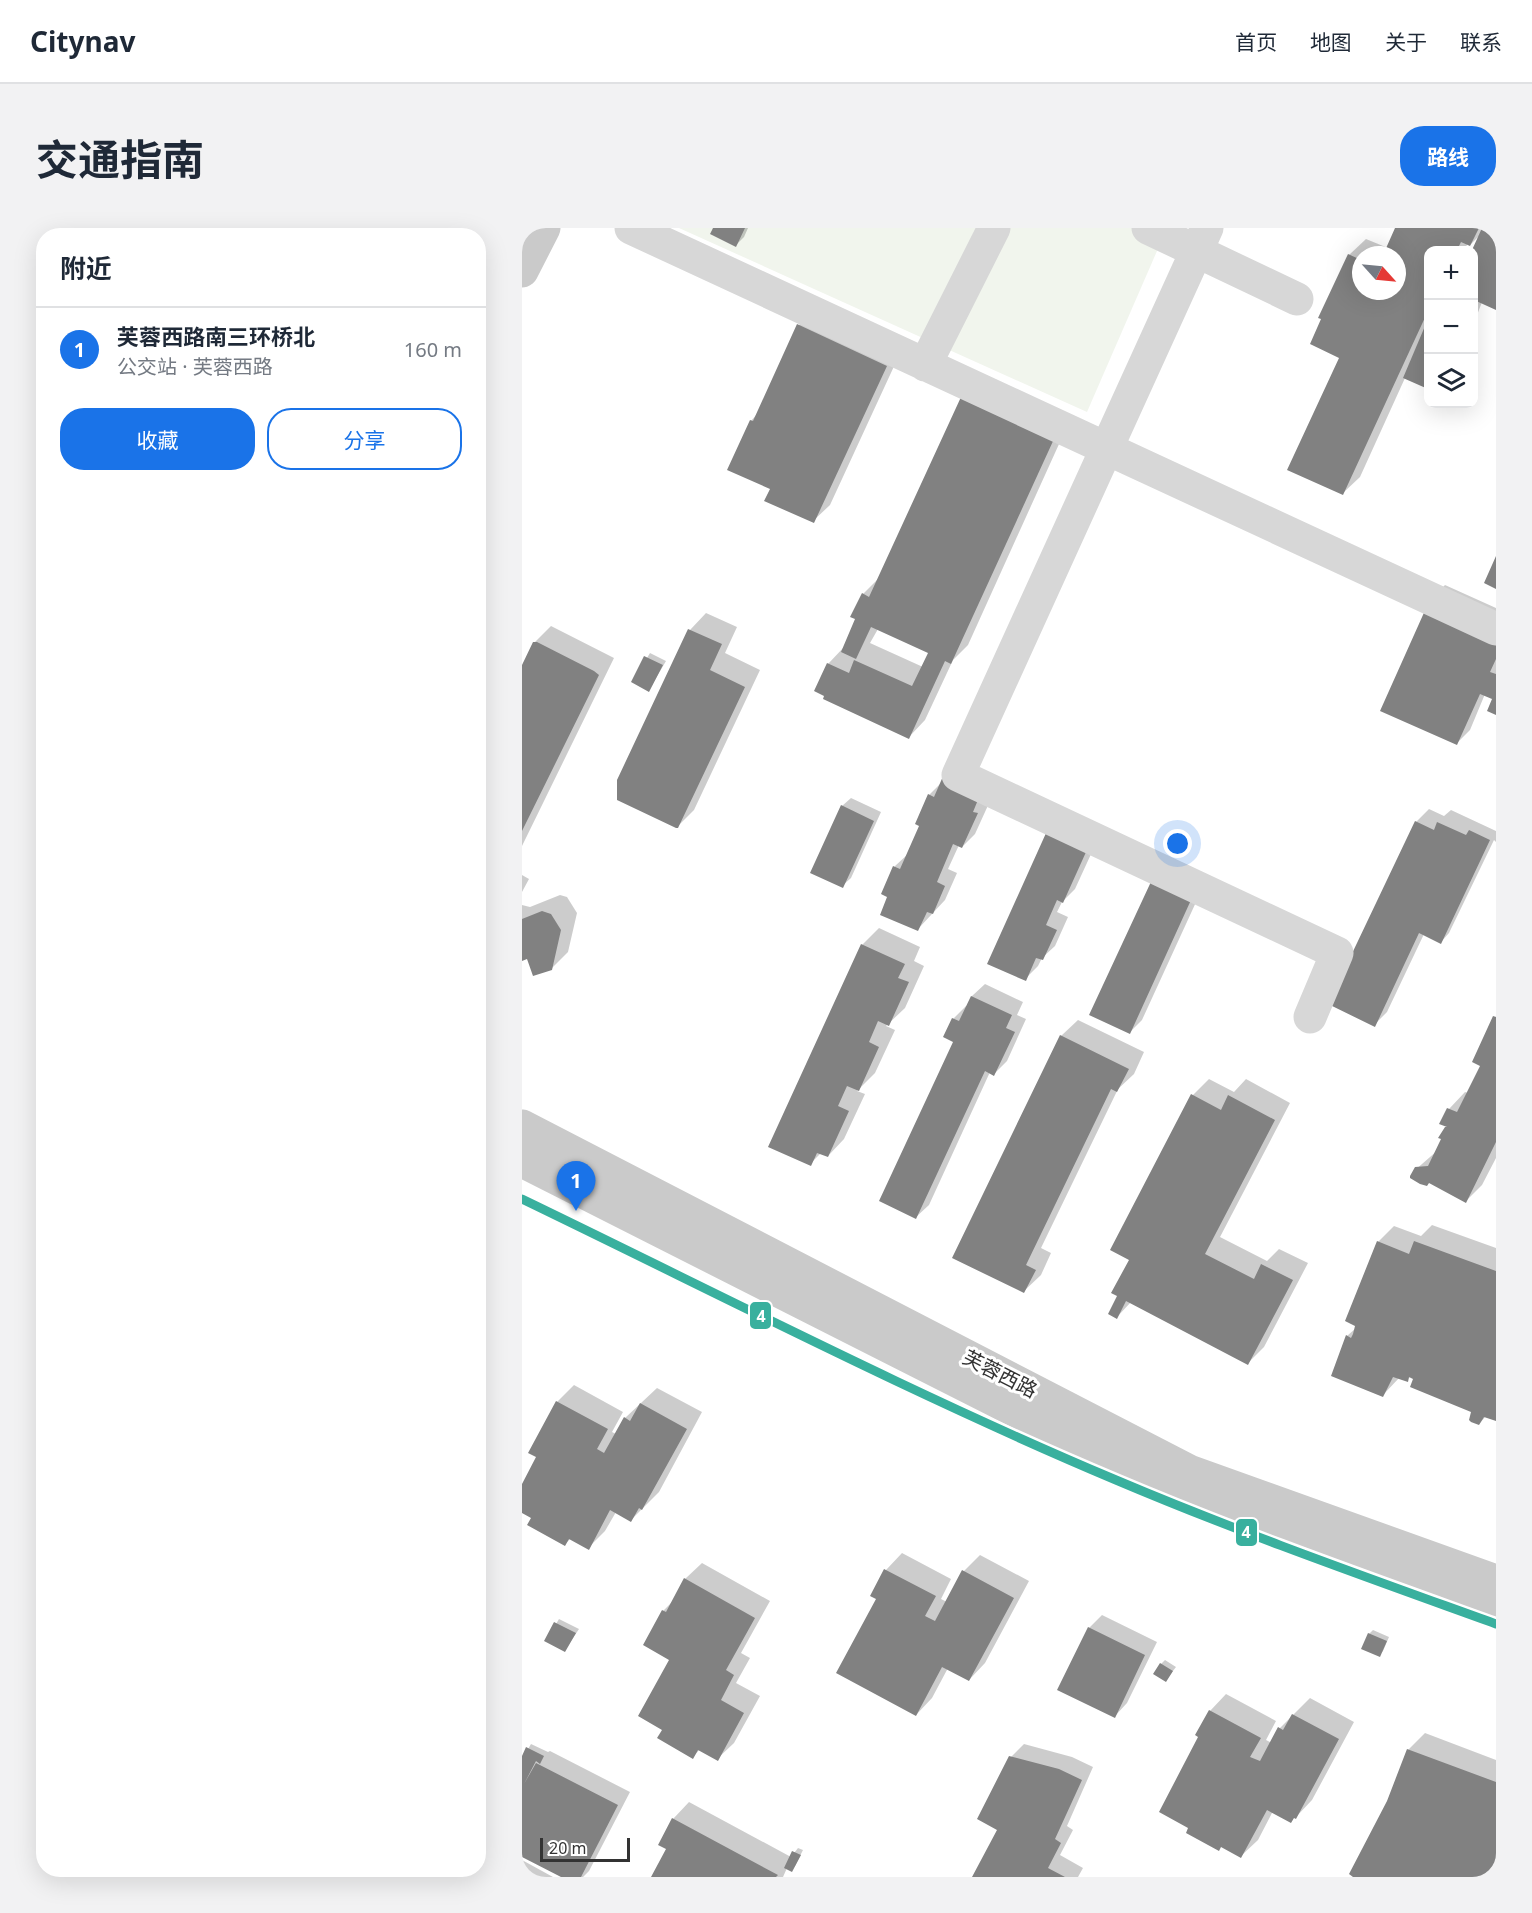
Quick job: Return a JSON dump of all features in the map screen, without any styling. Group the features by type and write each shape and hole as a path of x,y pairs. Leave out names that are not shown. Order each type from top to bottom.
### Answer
{"main road":[{"path":"522,271 544,228"},
{"name":"芙蓉西路","path":"522,1126 1189,1471 1496,1581"},
{"name":"芙蓉西路","path":"522,1161 1176,1492 1496,1609"}],"lane":[{"path":"631,228 1496,629"},
{"path":"925,365 994,228"},
{"path":"1148,228 1202,240 1297,300"},
{"path":"1202,240 958,775 1337,953 1310,1017"}],"shaded area":[{"path":"679,228 1167,228 1087,412"}],"building":[{"path":"713,228 745,228 736,247 710,234"},
{"path":"1395,228 1479,228 1470,246 1461,242 1459,246 1424,246 1424,320 1343,495 1287,470 1339,358 1310,344 1321,319 1318,318 1348,254 1352,256 1352,300 1406,300 1406,246 1387,246"},
{"path":"1482,228 1496,231 1496,310 1478,302 1478,246 1474,246"},
{"path":"797,324 887,366 814,523 764,501 770,489 727,470 750,420 753,421"},
{"path":"1424,328 1424,387 1403,378"},
{"path":"961,397 1054,439 951,664 945,661 909,739 823,699 824,696 814,691 827,663 849,673 854,660 912,686 928,653 871,627 856,659 841,652 855,619 850,617 862,593 869,597"},
{"path":"1496,556 1496,589 1484,583"},
{"path":"1431,597 1496,626 1496,659 1490,672 1496,674 1496,715 1487,711 1492,699 1480,694 1457,745 1380,711"},
{"path":"688,629 722,644 710,670 745,687 676,828 617,800 617,780"},
{"path":"533,642 599,675 522,831 522,665"},
{"path":"644,656 663,665 649,692 631,682"},
{"path":"944,774 982,790 973,812 978,813 962,848 953,844 937,882 945,886 933,914 927,912 918,931 880,915 887,897 881,894 893,866 900,869 919,826 915,824 928,794 934,797"},
{"path":"841,805 874,821 843,888 810,873"},
{"path":"1415,821 1434,830 1437,822 1466,835 1469,830 1490,840 1441,944 1419,933 1375,1027 1328,1004"},
{"path":"1051,822 1091,841 1063,903 1057,900 1046,925 1057,930 1043,960 1036,958 1026,981 987,964"},
{"path":"1156,871 1196,889 1130,1034 1089,1015"},
{"path":"542,911 551,914 561,930 552,970 533,976 527,959 522,961 522,919"},
{"path":"861,944 905,964 898,978 909,982 889,1026 878,1021 869,1042 879,1047 859,1091 847,1086 838,1106 849,1111 828,1157 817,1153 811,1166 768,1147"},
{"path":"971,996 1012,1015 1006,1028 1015,1032 994,1076 985,1071 916,1219 879,1201 953,1042 943,1037 952,1018 959,1021"},
{"path":"1493,1016 1496,1017 1496,1142 1466,1203 1429,1183 1427,1186 1420,1184 1410,1176 1415,1167 1428,1166 1441,1139 1438,1138 1447,1127 1439,1124 1447,1108 1457,1112 1480,1066 1472,1062"},
{"path":"1060,1035 1129,1069 1117,1092 1111,1089 1026,1265 1036,1270 1024,1293 952,1258"},
{"path":"1191,1094 1221,1110 1228,1095 1275,1120 1205,1254 1254,1279 1261,1264 1293,1280 1248,1365 1126,1301 1117,1319 1108,1314 1117,1296 1111,1293 1129,1260 1110,1250"},
{"path":"1377,1241 1409,1254 1414,1241 1496,1271 1496,1421 1484,1417 1479,1425 1471,1422 1469,1420 1471,1412 1410,1387 1413,1379 1409,1377 1408,1382 1393,1377 1383,1397 1331,1376 1346,1335 1351,1338 1353,1334 1355,1326 1345,1321"},
{"path":"556,1401 608,1429 597,1449 604,1453 624,1417 630,1421 640,1403 687,1429 642,1510 639,1508 631,1522 610,1510 589,1550 569,1539 565,1546 527,1525 531,1518 522,1513 522,1484 536,1457 528,1453"},
{"path":"884,1569 936,1596 925,1616 935,1621 962,1570 1014,1598 969,1681 942,1667 916,1716 836,1673 876,1599 870,1596"},
{"path":"684,1578 755,1618 726,1670 734,1675 721,1700 744,1713 718,1761 698,1750 693,1759 657,1738 662,1730 638,1716 669,1660 643,1645 662,1610 666,1612"},
{"path":"554,1622 576,1633 565,1652 544,1641"},
{"path":"1088,1627 1145,1655 1115,1718 1057,1690"},
{"path":"1368,1633 1387,1641 1380,1657 1361,1649"},
{"path":"1160,1663 1173,1671 1166,1682 1153,1674"},
{"path":"1209,1710 1261,1738 1250,1757 1260,1761 1278,1727 1283,1730 1292,1714 1339,1739 1296,1819 1294,1818 1291,1823 1267,1810 1241,1858 1221,1847 1219,1851 1186,1833 1188,1828 1159,1812 1198,1737 1195,1735"},
{"path":"526,1747 544,1756 540,1764 536,1761 524,1784 536,1763 618,1805 581,1877 561,1877 522,1857 522,1756"},
{"path":"1407,1749 1496,1782 1496,1877 1353,1877 1349,1874 1387,1801"},
{"path":"1009,1756 1059,1769 1082,1780 1055,1839 1061,1843 1048,1868 1065,1877 972,1877 997,1830 977,1819"},
{"path":"672,1818 778,1875 776,1877 651,1877 666,1849 658,1845"},
{"path":"792,1851 801,1855 792,1872 784,1868"}],"transit line":[{"name":"4","path":"522,1199 891,1379 1116,1480 1305,1555 1496,1624"}],"place":[{"name":"芙蓉西路南三环桥北","path":"576,1211"}]}
